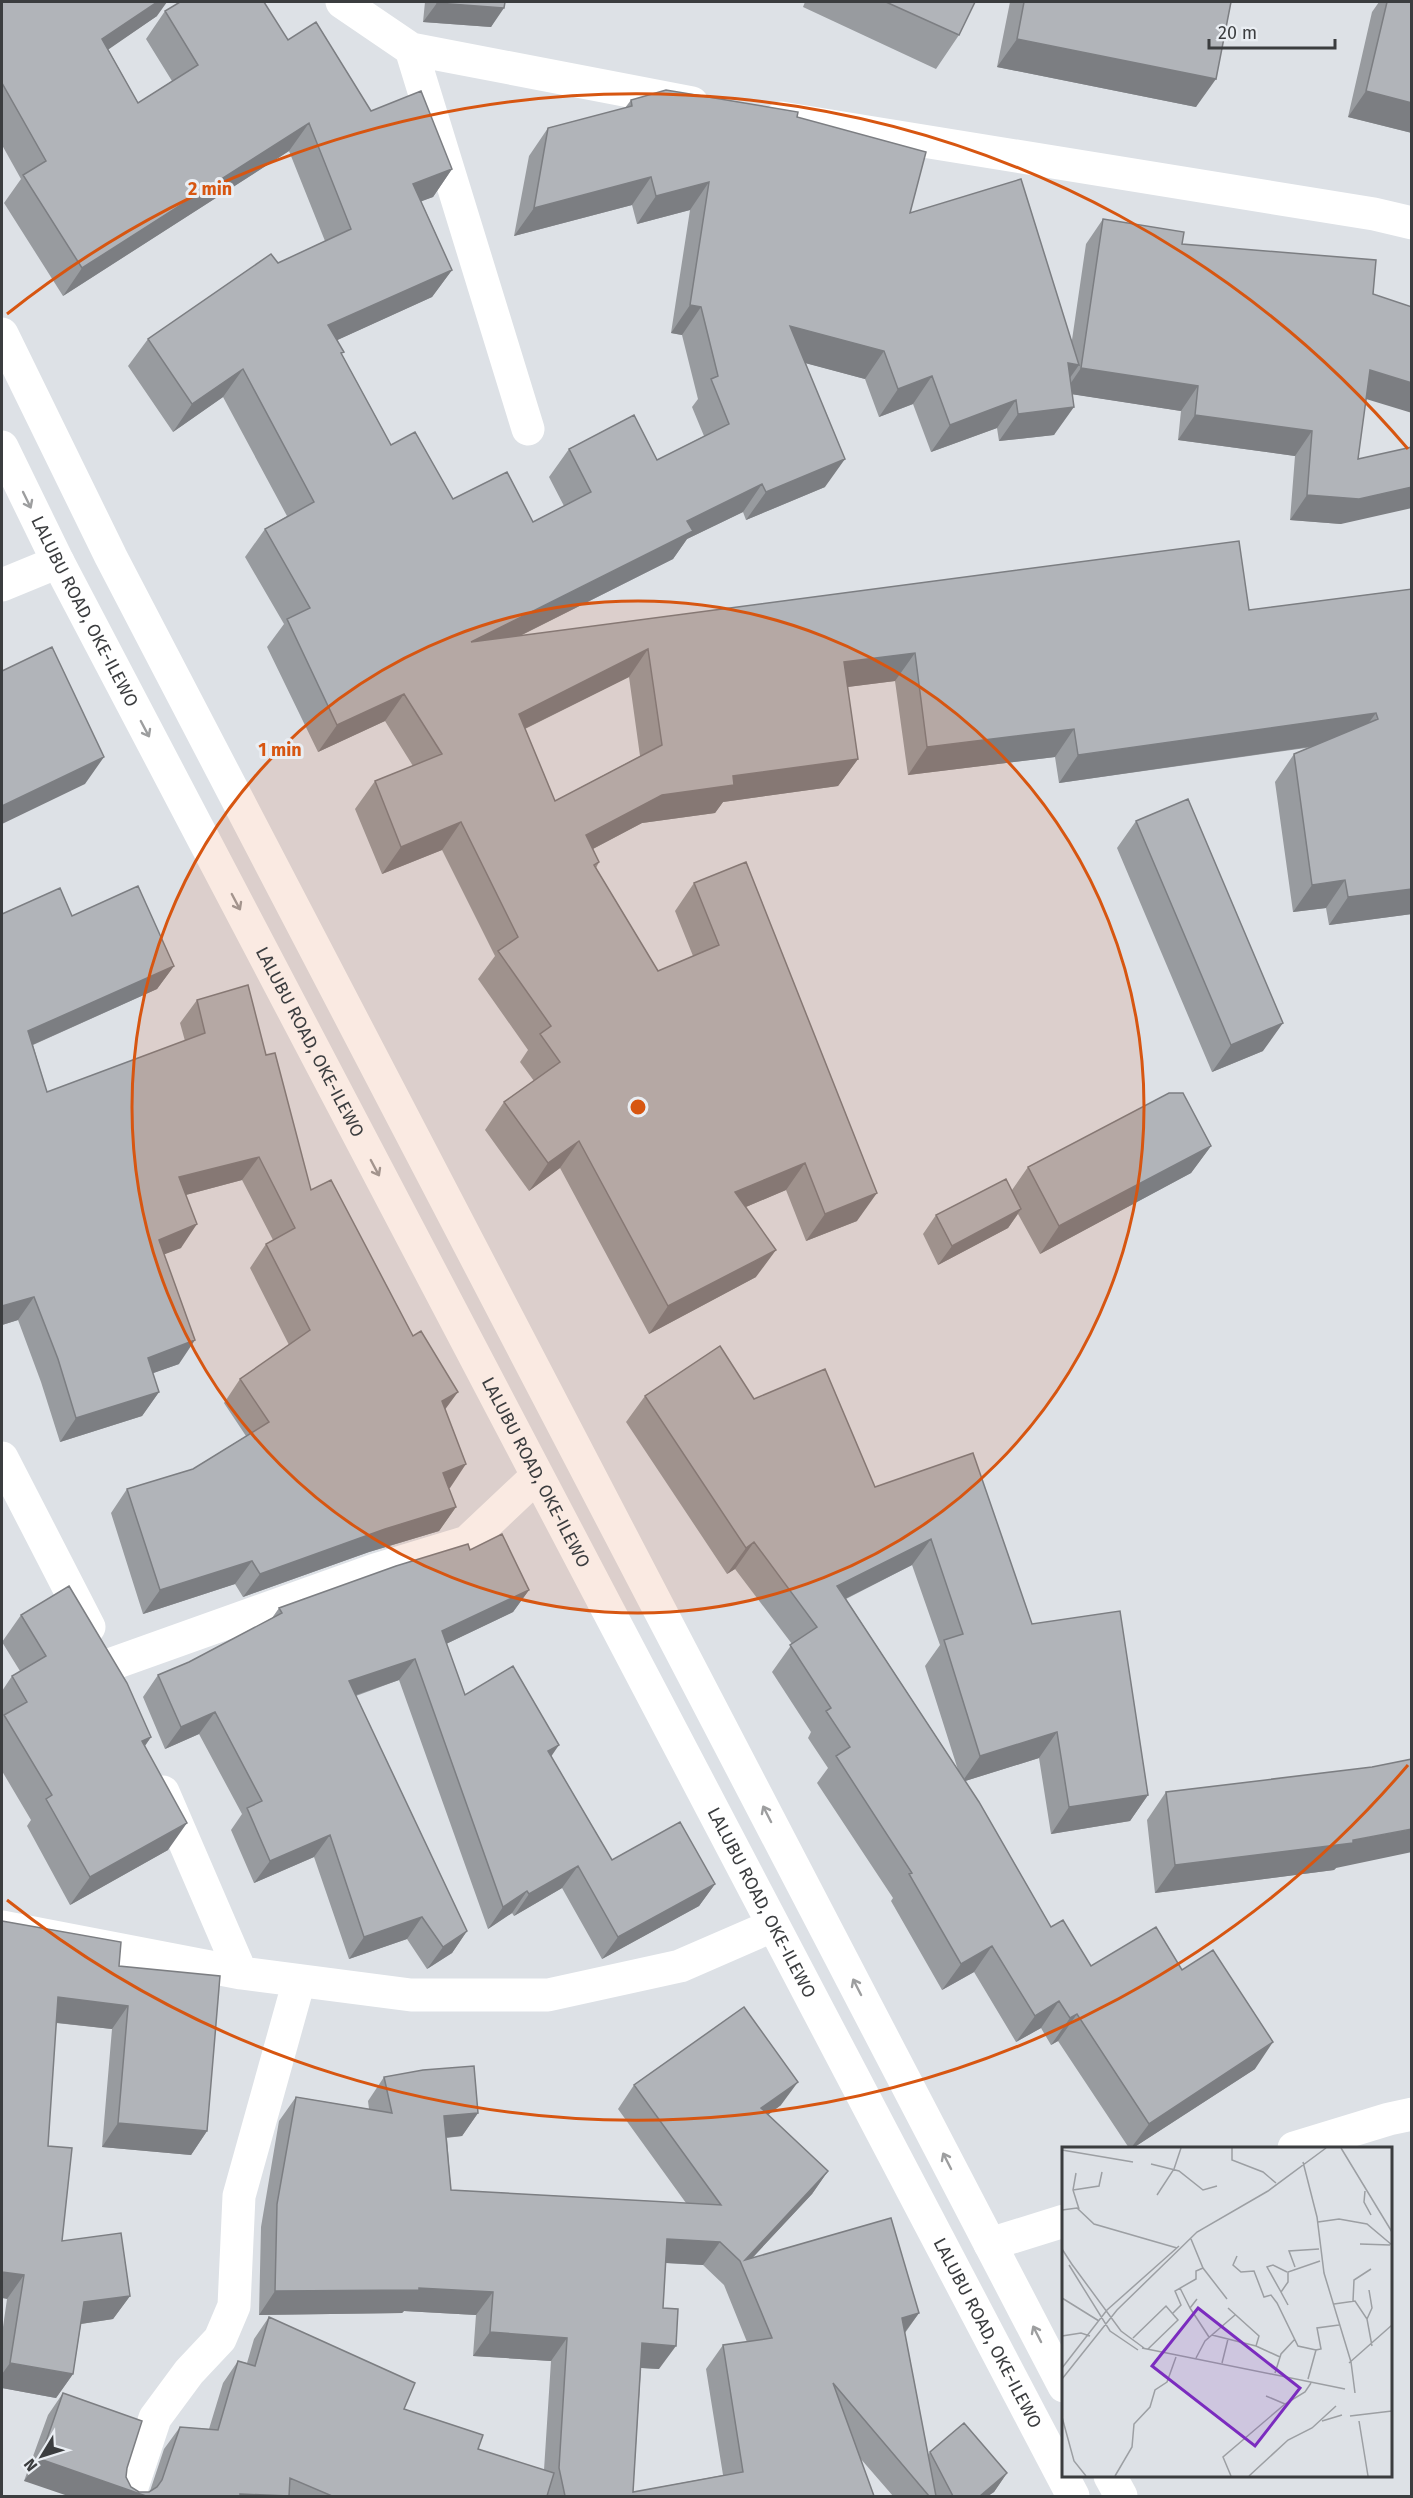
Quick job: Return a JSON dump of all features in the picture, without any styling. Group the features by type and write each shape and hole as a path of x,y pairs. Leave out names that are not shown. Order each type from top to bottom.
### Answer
{"main road":[{"path":"342,2 411,49 721,108"},
{"path":"411,49 528,429"},
{"path":"756,114 1350,210 1412,223"},
{"path":"2,334 111,556 1062,2382"},
{"name":"LALUBU ROAD, OKE-ILEWO","path":"2,447 58,562 536,1477 1062,2475"},
{"path":"2,585 58,562"},
{"path":"2,1458 108,1665 122,1697"},
{"path":"108,1665 375,1570 466,1542 536,1477"},
{"path":"150,1762 241,1973"},
{"path":"2,1928 241,1973 411,1995 548,1995 680,1966 772,1926"},
{"path":"129,2496 155,2418 189,2372 220,2339 234,2306 239,2196 299,1981"},
{"path":"1297,2147 1412,2114"},
{"path":"990,2244 1062,2222"},
{"name":"LALUBU ROAD, OKE-ILEWO","path":"1063,2477 1073,2496"},
{"path":"1111,2477 1121,2496"}],"building":[{"path":"2,2 157,2 102,39 138,103 198,65 165,11 180,2 264,2 288,40 316,22 371,111 421,91 452,169 413,184 452,270 328,325 391,445 415,432 453,499 507,472 533,522 591,492 569,449 634,415 657,460 729,424 711,379 718,376 701,307 690,305 709,182 656,196 651,177 534,208 548,128 632,106 631,100 666,90 798,112 797,117 926,152 910,213 1021,179 1079,365 1068,363 1074,407 1018,414 1016,400 950,425 932,376 898,389 884,351 790,326 845,459 766,492 762,484 687,521 693,531 471,642 1239,541 1249,610 1412,589 1412,889 1348,897 1345,880 1312,885 1294,754 1378,719 1376,713 1078,755 1074,729 927,747 915,653 844,662 858,759 733,776 734,785 662,795 586,835 599,862 594,865 658,971 719,945 694,883 746,862 877,1193 825,1214 805,1163 735,1192 776,1250 668,1306 579,1141 548,1163 504,1102 560,1062 540,1034 551,1026 498,951 518,937 461,822 401,847 375,781 442,754 404,694 337,725 287,619 310,608 265,529 314,502 243,369 192,404 148,339 271,254 278,263 351,229 309,123 82,268 23,175 46,161 2,83","holes":["648,649 662,745 555,801 519,714"]},
{"path":"437,2 505,2 504,8"},
{"path":"886,2 975,2 959,35"},
{"path":"1024,2 1231,2 1216,79 1017,39"},
{"path":"1387,2 1412,2 1412,103 1366,91"},
{"path":"1103,219 1184,232 1182,244 1376,260 1373,294 1412,307 1412,383 1370,370 1358,459 1412,447 1412,487 1359,499 1307,495 1312,431 1195,415 1198,386 1081,368"},
{"path":"52,647 104,757 2,806 2,671"},
{"path":"1188,799 1283,1023 1231,1045 1136,821"},
{"path":"138,886 174,966 28,1031 47,1092 205,1033 197,1000 248,985 266,1055 275,1053 311,1190 331,1180 413,1336 421,1331 458,1392 442,1401 466,1464 443,1473 456,1507 385,1529 260,1574 252,1561 160,1590 127,1489 193,1469 269,1422 240,1379 310,1330 266,1244 295,1228 259,1157 179,1177 197,1224 159,1240 195,1340 148,1358 159,1392 76,1418 58,1359 34,1297 2,1306 2,914 60,888 72,916"},
{"path":"1169,1093 1183,1093 1211,1146 1059,1226 1028,1167"},
{"path":"1006,1179 1021,1209 952,1246 936,1215"},
{"path":"720,1346 754,1399 825,1369 875,1487 973,1453 1032,1624 1120,1611 1148,1795 1069,1807 1057,1732 980,1756 944,1640 963,1634 931,1539 837,1586 979,1802 1051,1927 1063,1920 1091,1966 1156,1927 1182,1970 1213,1950 1273,2042 1149,2124 1077,2014 1070,2018 1059,2001 1035,2016 992,1946 961,1964 909,1874 912,1873 836,1756 850,1747 826,1711 831,1708 790,1645 817,1627 754,1542 746,1548 645,1396"},
{"path":"502,1534 529,1590 442,1631 465,1695 513,1666 559,1745 548,1751 612,1860 680,1822 715,1884 618,1937 578,1866 529,1894 527,1891 503,1907 415,1659 349,1681 467,1931 443,1947 422,1917 364,1937 330,1835 270,1861 247,1808 262,1801 215,1712 181,1727 158,1675 189,1662 282,1613 279,1608 396,1566 468,1544 470,1550"},
{"path":"69,1586 127,1683 151,1737 142,1741 187,1823 90,1877 46,1799 52,1795 4,1715 27,1702 12,1676 46,1656 21,1615"},
{"path":"1412,1759 1412,1829 1353,1840 1353,1843 1175,1865 1166,1792 1372,1767"},
{"path":"2,1921 121,1942 119,1966 220,1976 207,2131 118,2123 128,2006 58,1997 48,2146 72,2148 62,2241 121,2233 130,2296 84,2302 73,2374 10,2363 24,2275 2,2272"},
{"path":"744,2007 798,2082 761,2108 828,2171 745,2260 891,2218 919,2313 902,2318 936,2496 929,2496 833,2383 874,2496 565,2496 559,2468 567,2338 490,2332 493,2292 419,2288 419,2290 275,2291 277,2204 296,2097 392,2113 384,2077 423,2070 474,2066 478,2113 444,2116 451,2190 721,2205 634,2085","holes":["667,2239 720,2242 740,2261 772,2338 723,2345 743,2472 633,2492 642,2343 676,2346 678,2309 663,2308"]},
{"path":"269,2317 415,2383 404,2409 483,2435 478,2449 554,2473 547,2496 332,2496 290,2478 289,2496 240,2494 240,2496 146,2496 40,2459 63,2393 142,2421 126,2477 131,2487 139,2492 149,2492 162,2480 180,2427 218,2430 238,2361 255,2366"},
{"path":"964,2423 1007,2473 980,2496 953,2496 930,2452"}]}
